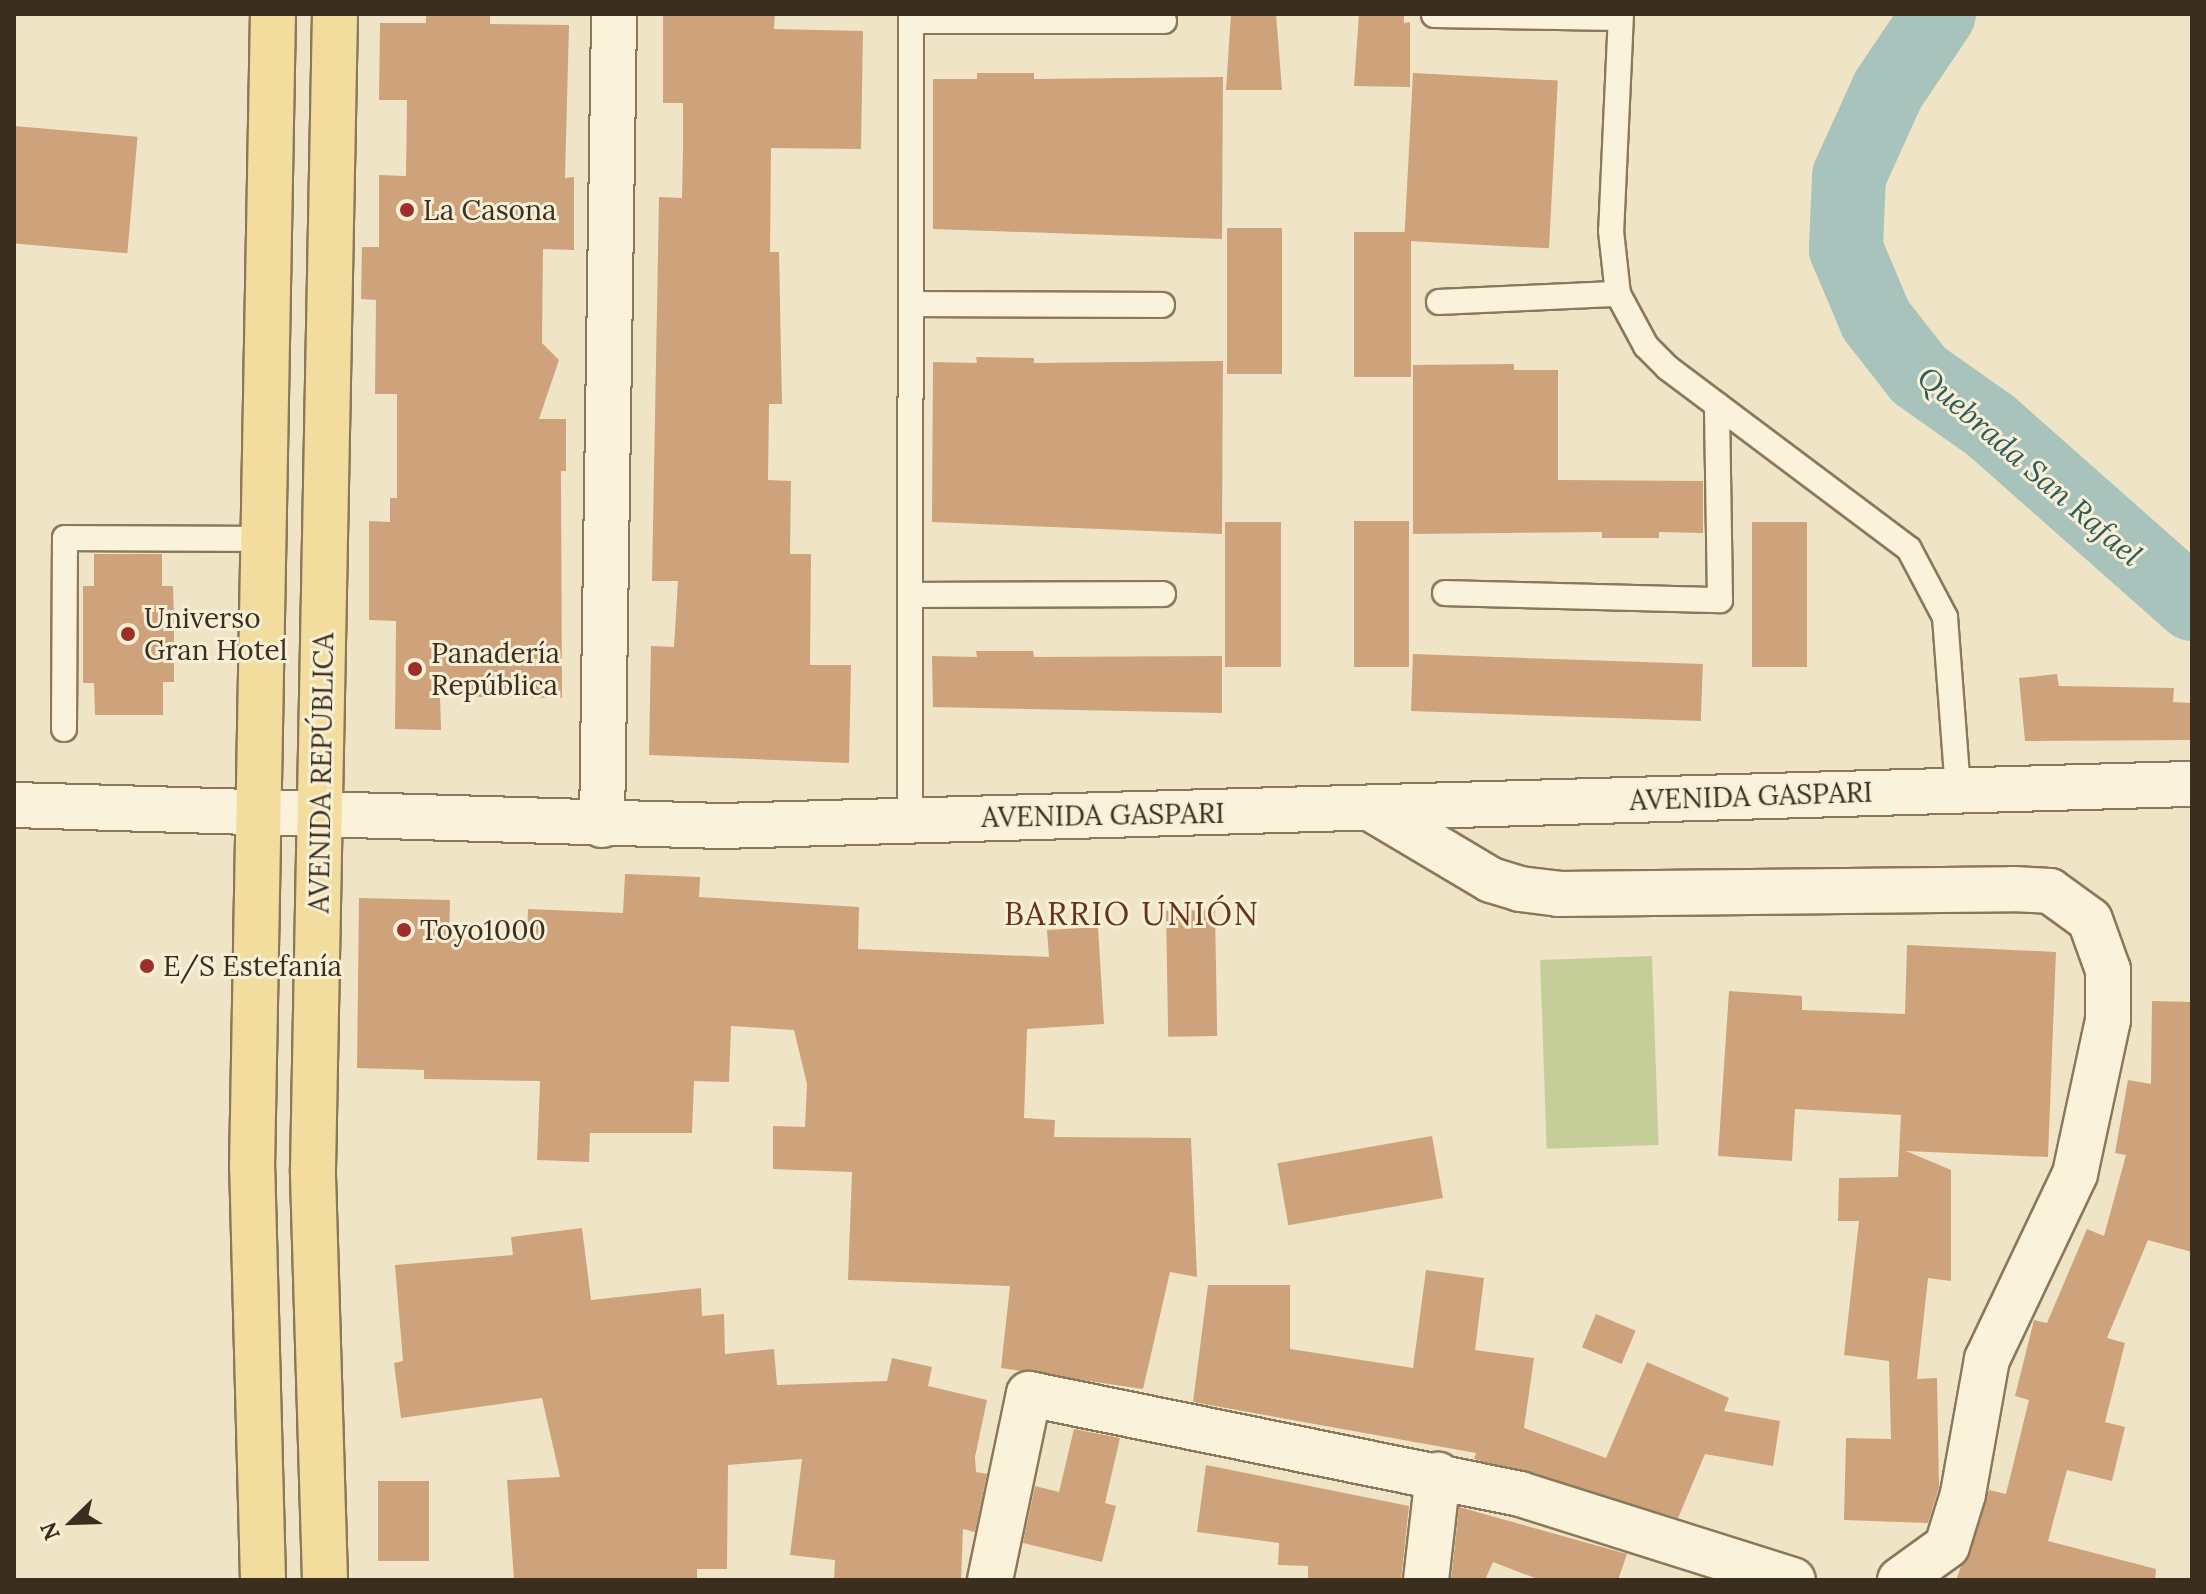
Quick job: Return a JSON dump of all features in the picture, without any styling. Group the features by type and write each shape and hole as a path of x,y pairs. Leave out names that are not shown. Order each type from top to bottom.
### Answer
{"main road":[{"path":"263,1580 252,1169 273,14"},
{"name":"AVENIDA REPÚBLICA","path":"325,1580 313,1169 335,14"}],"street":[{"path":"602,825 614,14"},
{"name":"AVENIDA GASPARI","path":"29,805 259,813 320,812 602,825 910,820 2192,784"},
{"path":"14,839 29,805"},
{"path":"1370,808 1491,880 1533,891 2013,889 2050,891 2090,920 2108,970 2108,1020 2075,1174 1987,1359 1963,1494 1947,1546 1900,1580"},
{"path":"990,1580 1029,1394 1438,1475 1535,1499 1793,1580"},
{"path":"1426,1580 1438,1475"}],"lane":[{"path":"1434,15 1620,16 1611,231 1618,294 1646,346 1717,405 1909,549 1929,578 1950,651 1958,790"},
{"path":"910,820 911,17 1164,21"},
{"path":"1439,302 1618,294"},
{"path":"911,304 1162,305"},
{"path":"1445,593 1720,600 1717,405"},
{"path":"64,729 65,538 263,539"},
{"path":"910,595 1163,594"}],"green space":[{"path":"1652,956 1659,1145 1547,1149 1540,960"}],"building":[{"path":"426,14 490,14 490,24 569,25 565,178 574,177 574,250 543,249 542,343 559,360 539,419 566,419 566,471 561,471 562,698 440,696 441,730 395,729 396,621 369,620 369,521 390,522 390,498 397,498 397,394 375,394 376,300 361,299 362,247 379,247 379,175 406,176 407,100 379,100 380,23 426,23"},
{"path":"663,14 775,14 774,29 863,31 861,149 771,148 770,252 779,252 782,404 769,404 768,480 791,481 790,554 811,554 810,665 851,665 849,763 649,755 651,646 674,647 678,581 652,581 659,197 682,198 683,149 683,103 663,103"},
{"path":"1231,14 1276,14 1282,90 1226,90"},
{"path":"1359,14 1404,14 1404,23 1410,22 1410,87 1354,86"},
{"path":"977,73 1034,73 1034,79 1223,77 1222,239 933,229 933,79 977,79"},
{"path":"1413,73 1558,81 1549,248 1404,241"},
{"path":"14,126 138,137 127,253 14,243"},
{"path":"1227,228 1282,228 1282,374 1227,374"},
{"path":"1354,232 1411,232 1411,377 1354,377"},
{"path":"976,357 1034,358 1034,363 1223,361 1222,534 932,522 933,362 977,363"},
{"path":"1514,364 1514,370 1558,370 1558,480 1703,481 1703,533 1659,532 1659,538 1602,538 1602,532 1413,534 1413,365"},
{"path":"1354,521 1409,521 1409,667 1354,667"},
{"path":"1225,522 1281,522 1281,667 1225,667"},
{"path":"1752,522 1807,522 1807,667 1752,667"},
{"name":"Universo Gran Hotel","path":"94,554 162,554 162,586 173,586 174,617 174,682 163,682 163,715 95,715 94,683 83,683 83,586 94,586"},
{"path":"976,651 1033,651 1034,657 1222,656 1222,713 933,707 932,656 977,657"},
{"path":"1413,654 1703,664 1701,721 1411,711"},
{"path":"2057,674 2059,686 2174,688 2173,702 2192,703 2192,740 2025,741 2019,678"},
{"path":"625,874 700,877 699,897 859,907 858,949 1049,957 1047,930 1098,927 1104,1024 1027,1029 1024,1118 1055,1120 1054,1137 1191,1138 1197,1277 1170,1272 1143,1389 1001,1368 1010,1286 848,1280 852,1172 773,1169 773,1126 805,1127 807,1084 794,1030 731,1026 729,1082 694,1081 692,1133 590,1133 589,1162 537,1160 540,1081 424,1079 424,1070 357,1068 359,898 450,900 449,939 527,942 528,909 623,913"},
{"path":"1215,910 1217,1036 1168,1037 1166,911"},
{"path":"1907,945 2056,952 2048,1157 1906,1151 1951,1170 1951,1281 1928,1278 1917,1379 1937,1378 1939,1487 1928,1523 1844,1520 1846,1438 1891,1439 1889,1361 1844,1355 1859,1221 1838,1221 1839,1178 1898,1177 1901,1115 1795,1109 1792,1161 1718,1156 1729,991 1802,996 1802,1010 1905,1014"},
{"path":"2152,1001 2192,1002 2192,1252 2148,1240 2107,1338 2125,1343 2105,1422 2125,1427 2112,1481 2067,1470 2048,1541 2156,1569 2155,1580 1956,1580 1989,1490 2006,1494 2029,1400 2015,1396 2034,1320 2047,1323 2087,1229 2104,1236 2126,1155 2115,1153 2128,1080 2151,1084"},
{"path":"1432,1136 1443,1198 1288,1225 1277,1163"},
{"path":"582,1228 591,1300 701,1288 702,1316 724,1314 725,1354 774,1349 777,1385 887,1381 892,1358 932,1367 928,1386 987,1400 975,1457 976,1472 987,1474 975,1532 963,1529 961,1580 834,1580 835,1560 790,1555 802,1459 728,1465 727,1569 697,1569 697,1580 514,1580 507,1480 560,1477 542,1398 401,1418 394,1363 403,1361 395,1265 513,1255 511,1237"},
{"path":"1426,1270 1484,1278 1475,1350 1534,1358 1524,1428 1606,1458 1647,1362 1729,1398 1724,1411 1780,1421 1773,1466 1705,1454 1678,1518 1474,1459 1476,1453 1193,1402 1208,1285 1290,1285 1290,1349 1413,1368"},
{"path":"1596,1314 1636,1331 1622,1364 1582,1347"},
{"path":"1074,1429 1120,1438 1105,1503 1116,1506 1102,1562 1023,1543 1035,1486 1059,1492"},
{"path":"1206,1465 1409,1506 1401,1580 1308,1580 1308,1566 1278,1565 1279,1543 1197,1532"},
{"path":"378,1481 429,1481 429,1561 378,1561"},
{"path":"1459,1507 1627,1554 1618,1580 1540,1580 1493,1562 1485,1580 1451,1580"}],"waterway":[{"name":"Quebrada San Rafael","path":"1939,14 1888,90 1849,176 1846,249 1876,320 1919,375 1990,425 2192,604"}],"place":[{"name":"La Casona","path":"407,210"},
{"name":"Universo Gran Hotel","path":"128,634"},
{"name":"Panadería República","path":"415,669"},
{"name":"Toyo1000","path":"404,930"},
{"name":"E/S Estefanía","path":"147,966"}],"district":[{"name":"BARRIO UNIÓN","path":"1132,914"}]}
